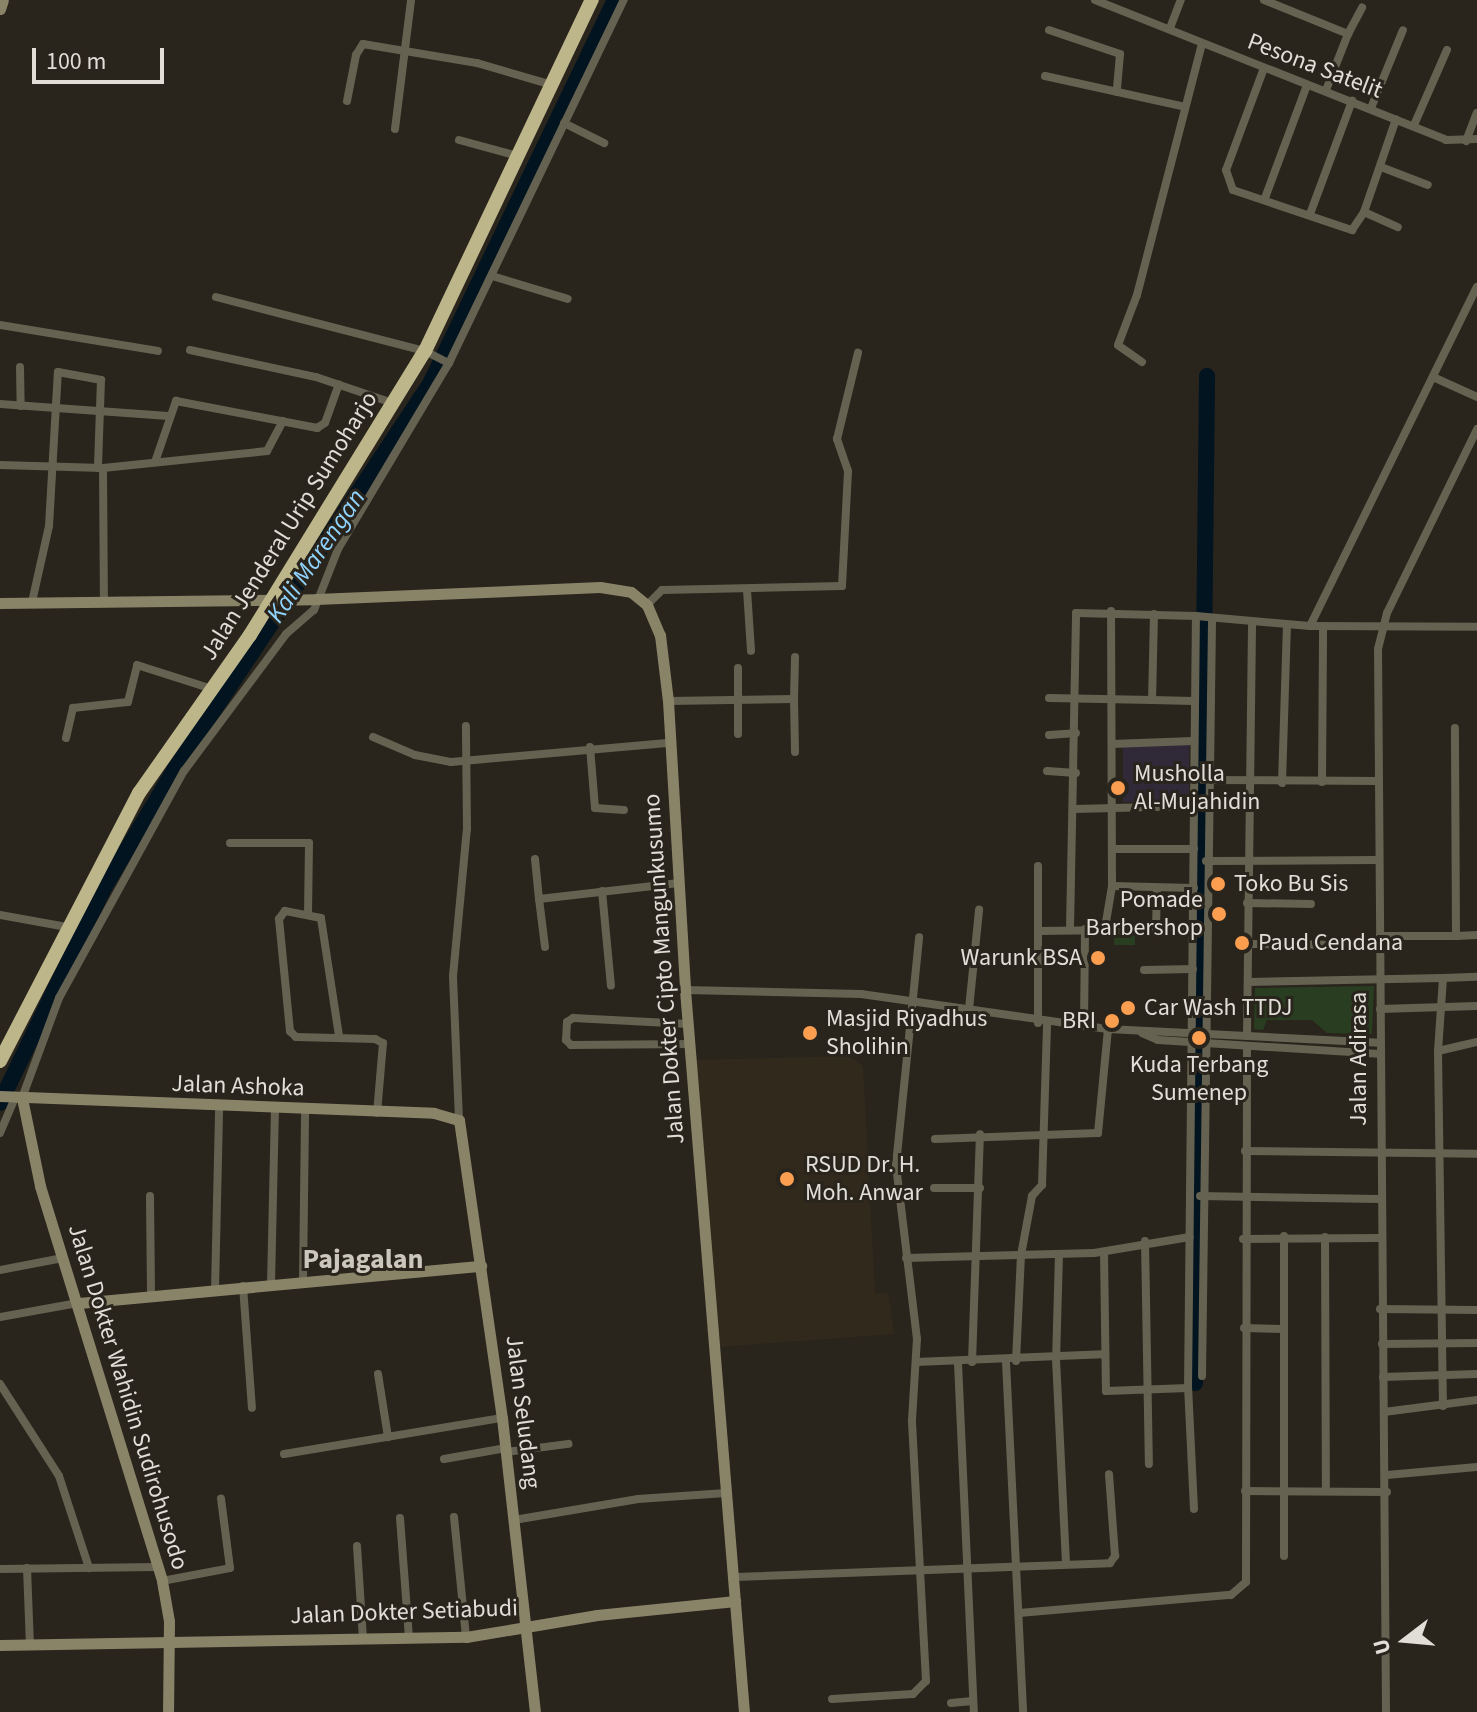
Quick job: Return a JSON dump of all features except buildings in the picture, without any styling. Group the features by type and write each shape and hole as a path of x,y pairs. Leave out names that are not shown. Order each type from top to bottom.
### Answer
{"highway":[{"name":"Jalan Jenderal Urip Sumoharjo","path":"0,1061 139,793 279,599 393,403 438,357 518,156 592,0"}],"street":[{"path":"0,9 3,0"},
{"path":"395,129 411,0"},
{"path":"0,1133 18,1098 59,998 184,771 286,634 311,616 313,599 438,357 492,276 624,0"},
{"name":"Pesona Satelit","path":"1095,0 1446,140 1477,139"},
{"path":"1170,28 1181,0"},
{"path":"1264,0 1348,34"},
{"path":"1326,90 1362,8"},
{"path":"1049,30 1120,54 1117,92"},
{"path":"1371,108 1403,30"},
{"path":"1142,362 1118,345 1137,295 1182,106 1202,43"},
{"path":"347,101 359,46 405,49 477,63 552,85"},
{"path":"1414,125 1447,50"},
{"path":"1264,68 1226,177 1233,190 1310,214 1348,231 1364,212 1396,119"},
{"path":"1045,76 1182,106"},
{"path":"1265,198 1307,85"},
{"path":"1310,214 1352,101"},
{"path":"1466,141 1477,113"},
{"path":"564,123 604,143"},
{"path":"459,140 518,156"},
{"path":"1381,167 1428,185"},
{"path":"1364,212 1398,227"},
{"path":"492,276 568,299"},
{"path":"1310,626 1477,287"},
{"path":"216,297 438,357"},
{"path":"0,325 158,351"},
{"path":"190,350 339,384 393,403"},
{"path":"0,603 313,599 600,587 631,592 647,605 662,590 842,586 848,471 837,439 858,353"},
{"path":"20,367 21,406"},
{"path":"32,602 49,526 57,374 61,372 99,379 97,408 104,601"},
{"path":"1433,377 1477,397"},
{"path":"155,462 169,416 179,400 322,427 339,384"},
{"path":"0,404 97,408 169,416"},
{"path":"0,465 101,468 267,451 283,421"},
{"name":"Jalan Adirasa","path":"1386,1712 1387,1475 1379,1238 1380,629 1477,429"},
{"path":"747,590 751,651"},
{"name":"Jalan Dokter Cipto Mangunkusumo","path":"647,605 660,635 668,701 685,990 744,1712"},
{"path":"1070,929 1076,773 1076,613 1111,611 1380,629 1477,627"},
{"path":"1105,928 1112,886 1111,611"},
{"path":"1152,700 1154,614"},
{"path":"1194,1509 1188,1388 1192,1196 1193,701 1198,616"},
{"path":"1202,1376 1207,780 1212,618"},
{"path":"1247,1036 1247,781 1252,621"},
{"path":"1282,783 1287,625"},
{"path":"1322,782 1323,626"},
{"path":"795,657 795,752"},
{"path":"66,738 70,710 76,706 128,702 137,665 212,689"},
{"path":"738,668 738,734"},
{"path":"1049,698 1193,701"},
{"path":"668,701 794,699"},
{"path":"459,1120 453,976 469,760 466,726"},
{"path":"1455,728 1456,936"},
{"path":"1049,735 1076,733"},
{"path":"373,737 415,755 469,760 590,747 670,743"},
{"path":"1112,744 1193,741"},
{"path":"590,747 595,808 624,810"},
{"path":"1047,771 1076,773"},
{"path":"1193,779 1282,783 1378,781"},
{"path":"1075,809 1193,806"},
{"path":"230,843 309,843 308,912"},
{"path":"1112,849 1194,849"},
{"path":"535,859 545,947"},
{"path":"1206,861 1378,860"},
{"path":"1016,1361 1021,1255 1032,1196 1042,1185 1043,1023 1038,866"},
{"path":"539,899 679,883"},
{"path":"1112,886 1194,888"},
{"path":"1156,929 1157,888"},
{"path":"602,891 611,986"},
{"path":"1247,903 1311,904"},
{"path":"969,1009 979,910"},
{"path":"339,1036 321,918 308,912 285,911 279,919 290,1031 296,1037 339,1036 383,1043 377,1114"},
{"path":"0,915 67,927"},
{"path":"1084,1026 1085,929"},
{"path":"1039,931 1193,929"},
{"path":"1248,944 1477,935"},
{"path":"832,1699 913,1694 922,1689 916,1362 896,1165 919,937"},
{"path":"1144,970 1193,969"},
{"path":"1248,982 1477,977"},
{"path":"1443,978 1438,1051 1443,1406"},
{"path":"685,990 915,998 1043,1023 1142,1033 1204,1044 1379,1054"},
{"path":"1380,1009 1477,1006"},
{"path":"688,1024 573,1018 567,1022 566,1040 571,1045 691,1044"},
{"path":"935,1139 980,1134 1101,1130 1108,1029"},
{"path":"1142,1033 1193,1031 1380,1043"},
{"path":"1438,1051 1477,1042"},
{"path":"1019,1613 1239,1593 1246,1582 1243,1239 1247,1047"},
{"path":"0,1096 18,1098"},
{"name":"Jalan Ashoka","path":"18,1098 377,1114 434,1113 459,1120"},
{"name":"Jalan Dokter Wahidin Sudirohusodo","path":"18,1098 63,1258 162,1581 169,1642 168,1712"},
{"path":"215,1290 219,1108"},
{"path":"271,1284 275,1109"},
{"path":"303,1281 305,1110"},
{"name":"Jalan Seludang","path":"459,1120 502,1418 535,1712"},
{"path":"972,1362 980,1134"},
{"path":"1245,1151 1477,1154"},
{"path":"934,1188 980,1188"},
{"path":"150,1196 151,1296"},
{"path":"1192,1196 1379,1199"},
{"path":"1243,1239 1284,1236 1379,1238"},
{"path":"1284,1236 1284,1556"},
{"path":"906,1258 1104,1252 1145,1241 1190,1237"},
{"path":"1325,1237 1326,1489"},
{"path":"1145,1241 1149,1464"},
{"path":"1104,1252 1103,1354 1106,1391 1188,1388"},
{"path":"1059,1254 1056,1359 1066,1563"},
{"path":"0,1270 63,1258"},
{"path":"0,1317 79,1303 481,1266"},
{"path":"243,1286 252,1408"},
{"path":"1380,1309 1477,1310"},
{"path":"1244,1328 1284,1329"},
{"path":"1382,1344 1477,1343"},
{"path":"916,1362 1006,1362 1103,1354"},
{"path":"1006,1362 1023,1712"},
{"path":"958,1363 974,1712"},
{"path":"378,1374 388,1437"},
{"path":"1383,1377 1477,1374"},
{"path":"0,1384 59,1476 89,1568"},
{"path":"1384,1412 1477,1400"},
{"path":"284,1454 502,1418"},
{"path":"444,1459 568,1444"},
{"path":"1387,1475 1477,1467"},
{"path":"735,1577 918,1568 1016,1567 1114,1560 1109,1474"},
{"path":"1245,1491 1326,1489 1387,1492"},
{"path":"514,1520 638,1499 726,1493"},
{"path":"162,1581 230,1568 221,1499"},
{"path":"454,1517 466,1637"},
{"path":"400,1518 409,1638"},
{"path":"357,1546 363,1638"},
{"path":"0,1569 158,1567"},
{"path":"27,1568 30,1645"},
{"name":"Jalan Dokter Setiabudi","path":"0,1645 466,1637 526,1630 597,1615 735,1601"},
{"path":"951,1703 973,1701"}],"shaded area":[{"path":"1123,744 1189,744 1189,802 1123,802"},
{"name":"RSUD Dr. H. Moh. Anwar","path":"849,1056 863,1066 875,1294 888,1293 894,1334 718,1347 694,1060"}],"green space":[{"path":"1114,931 1135,931 1135,945 1114,945"},
{"path":"1374,986 1372,1034 1327,1033 1312,1020 1267,1020 1263,1030 1254,1029 1255,988"}],"waterway":[{"name":"Kali Marengan","path":"0,1103 104,888 175,769 430,384 615,0"},
{"path":"1200,1027 1207,376"},
{"path":"1195,1383 1199,1048"}],"place":[{"name":"Musholla Al-Mujahidin","path":"1118,788"},
{"name":"Toko Bu Sis","path":"1218,884"},
{"name":"Pomade Barbershop","path":"1219,914"},
{"name":"Paud Cendana","path":"1242,943"},
{"name":"Warunk BSA","path":"1098,958"},
{"name":"Car Wash TTDJ","path":"1128,1008"},
{"name":"BRI","path":"1112,1021"},
{"name":"Masjid Riyadhus Sholihin","path":"810,1033"},
{"name":"Kuda Terbang Sumenep","path":"1199,1038"},
{"name":"RSUD Dr. H. Moh. Anwar","path":"787,1179"}],"district":[{"name":"Pajagalan","path":"363,1259"}]}
